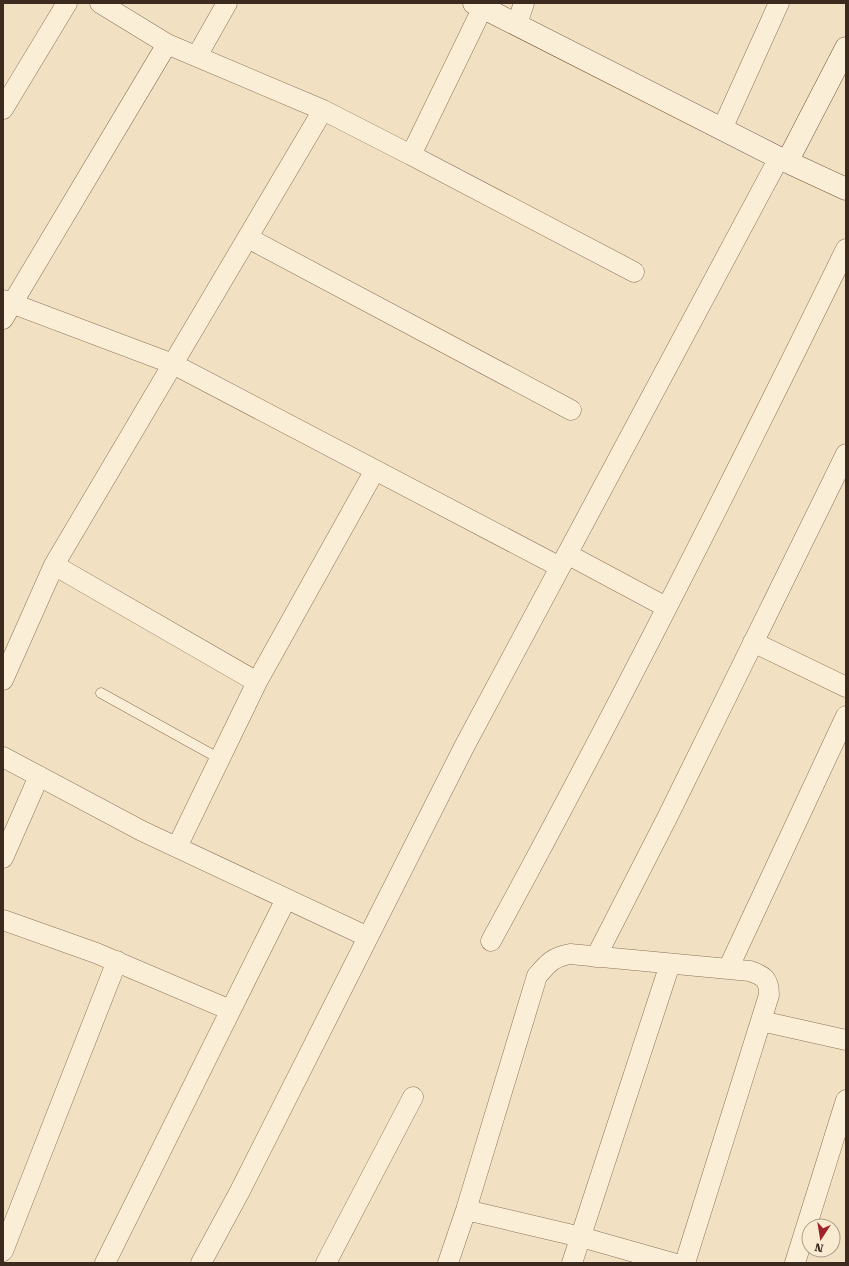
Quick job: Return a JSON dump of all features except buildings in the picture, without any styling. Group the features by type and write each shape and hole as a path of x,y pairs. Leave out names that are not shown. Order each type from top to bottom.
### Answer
{"main road":[{"path":"479,5 783,160 846,189"},
{"path":"783,160 846,48"}],"street":[{"path":"3,108 67,3"},
{"path":"100,3 167,44 323,110 634,272"},
{"path":"197,56 228,3"},
{"path":"517,24 524,3"},
{"path":"722,129 779,3"},
{"path":"411,155 479,5"},
{"path":"167,44 6,308 173,364 375,470 666,607"},
{"path":"3,680 54,565 323,110"},
{"path":"201,1263 240,1191 464,747 564,560 783,160"},
{"path":"248,238 571,410"},
{"path":"491,941 552,828 759,427 846,250"},
{"path":"596,957 846,454"},
{"path":"177,848 257,682 375,470"},
{"path":"54,565 257,682"},
{"path":"753,642 846,687"},
{"path":"728,969 846,716"},
{"path":"3,757 142,831 368,937"},
{"path":"3,858 39,776"},
{"path":"106,1263 286,898"},
{"path":"3,920 96,952 230,1010"},
{"path":"448,1263 466,1210 537,976 549,962 558,956 570,954 750,971 767,980 769,995 685,1263"},
{"path":"3,1251 117,961"},
{"path":"572,1263 670,964"},
{"path":"761,1021 846,1040"},
{"path":"326,1263 413,1097"},
{"path":"795,1263 846,1100"},
{"path":"466,1210 581,1237 673,1263"}],"lane":[{"path":"101,693 220,759"}]}
